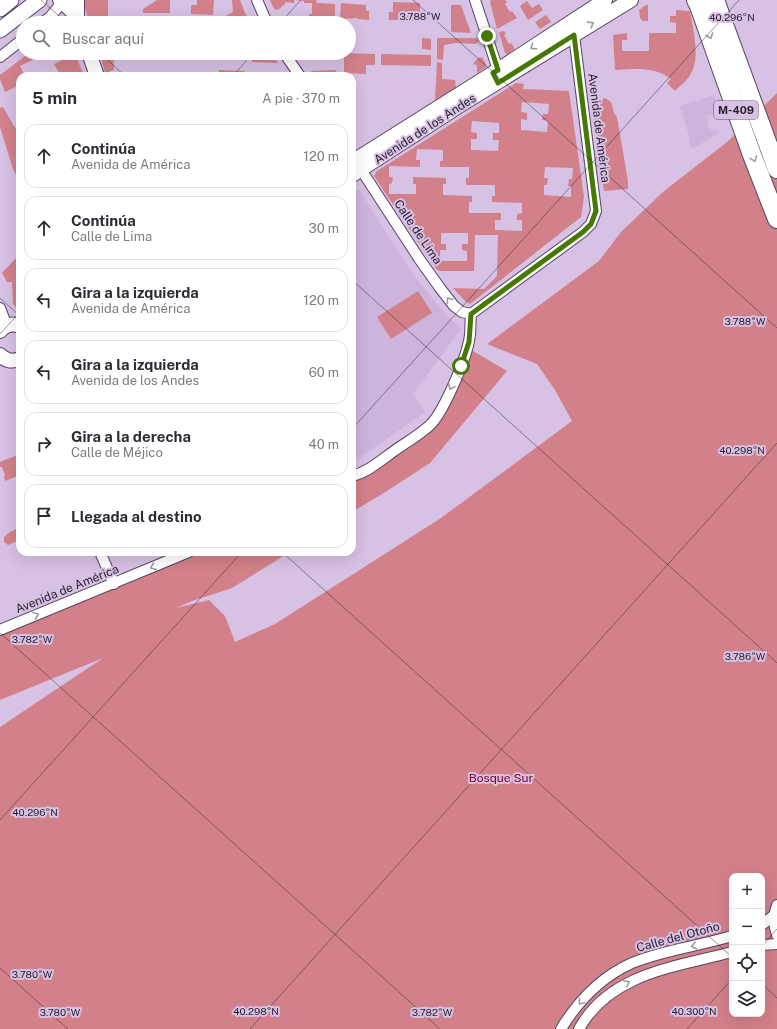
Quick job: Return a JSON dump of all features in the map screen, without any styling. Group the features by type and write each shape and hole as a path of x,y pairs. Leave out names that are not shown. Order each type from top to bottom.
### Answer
{"highway":[{"name":"M-409","path":"696,0 752,155 777,219"},
{"name":"M-409","path":"715,0 777,169"}],"main road":[{"path":"0,9 11,0"},
{"path":"18,16 39,0"},
{"path":"77,0 78,16"},
{"name":"Avenida de los Andes","path":"356,163 457,107 496,75 605,0"},
{"name":"Avenida de los Andes","path":"496,75 574,35 631,0"},
{"path":"62,1 75,16"},
{"path":"0,30 16,18"},
{"path":"91,60 96,72"},
{"path":"1,356 13,361 16,361"}],"street":[{"path":"257,0 264,16"},
{"path":"475,0 496,75"},
{"path":"51,16 62,1"},
{"name":"Avenida de América","path":"471,314 583,232 591,224 596,211 574,35"},
{"path":"0,57 16,44"},
{"path":"289,60 297,72"},
{"name":"Calle de Lima","path":"356,165 433,278 454,306 462,312 471,314"},
{"path":"0,308 9,327"},
{"path":"356,475 362,473 374,465 429,426 436,418 442,409 461,366 469,342 471,314"},
{"path":"102,556 114,584"},
{"name":"Avenida de América","path":"0,630 180,556"},
{"path":"777,905 774,916 774,928 777,935"},
{"path":"765,923 774,916"},
{"name":"Calle del Otoño","path":"561,1029 594,988 612,974 652,956 714,942 729,937"},
{"path":"765,945 777,944"},
{"path":"579,1029 590,1013 623,985 658,971 729,953"}],"shaded area":[{"path":"714,95 719,112 707,116 708,126 712,131 716,129 718,134 692,149 688,141 690,139 680,106"},
{"path":"356,189 360,191 414,276 444,312 461,329 413,394 425,412 356,460"}],"green space":[{"path":"82,0 108,0 108,16 88,16"},
{"path":"157,0 170,0 170,13 143,13 143,9"},
{"path":"197,0 214,0 213,15 191,14 191,5 197,5"},
{"path":"232,0 240,0 246,16 227,16 233,12"},
{"path":"270,0 294,0 294,3 285,2 285,4 276,10"},
{"path":"294,0 316,0 317,3 335,4 335,16 309,16 309,14 312,14 312,3 304,3 304,1"},
{"path":"491,0 505,0 507,2 505,4 510,12 512,11 517,18 497,29 490,2"},
{"path":"527,1 532,8 539,4 543,10 528,20 520,6"},
{"path":"393,2 420,3 420,12 423,13 423,21 389,20 389,12 393,12"},
{"path":"341,3 366,5 366,11 369,11 369,20 357,19 356,16 340,16"},
{"path":"451,5 461,5 471,33 451,32"},
{"path":"648,5 648,21 643,21 640,18 639,10"},
{"path":"676,10 690,11 696,52 695,61 689,77 675,91 667,83 671,79 658,72 644,69 615,70 613,35 627,33 627,40 622,40 622,51 649,51 649,33 676,33 676,23 670,22 670,16 676,16"},
{"path":"546,15 551,22 540,29 535,22"},
{"path":"504,31 506,34 504,35 509,44 511,43 515,49 508,54 505,53 499,32"},
{"path":"422,38 431,39 431,50 422,49"},
{"path":"437,38 477,38 479,41 476,44 455,43 444,45 443,60 437,59"},
{"path":"356,53 375,54 375,65 366,65 366,74 344,72 344,60 356,60"},
{"path":"381,54 431,55 431,66 381,65"},
{"path":"482,57 486,67 477,73 477,65 473,64 478,58"},
{"path":"20,60 32,60 20,66 23,72 16,72 16,87 5,92 0,75"},
{"path":"62,60 78,60 83,72 59,72 54,64"},
{"path":"102,60 113,60 114,70 105,72"},
{"path":"252,60 276,60 278,63 252,62"},
{"path":"437,62 442,63 442,79 455,80 456,89 435,100"},
{"path":"219,70 245,71 245,72 219,72"},
{"path":"335,70 337,72 312,72"},
{"path":"516,83 524,84 523,89 569,91 584,197 581,217 470,304 466,302 453,288 484,289 497,276 498,235 475,235 474,271 439,271 435,268 374,176 377,171","holes":["522,102 549,104 548,114 543,114 542,120 548,121 547,132 521,130 521,119 527,120 527,113 521,112","472,121 499,123 499,133 493,133 493,140 499,140 498,151 471,150 471,139 477,139 477,133 471,132","417,149 443,150 443,161 440,161 440,167 469,167 469,178 466,178 466,185 495,185 495,196 492,196 492,202 522,203 522,213 517,214 517,220 522,220 522,231 495,230 495,220 501,220 501,213 469,213 469,202 472,202 472,196 443,195 443,184 446,184 446,178 413,177 413,184 416,184 416,194 389,194 389,184 392,183 393,177 389,177 389,166 420,167 420,160 416,160","545,167 573,168 572,179 569,179 568,186 571,186 571,197 544,195 544,185 547,185 548,178 544,178","441,233 468,233 468,244 462,244 462,250 467,251 467,261 440,261 440,250 446,250 446,244 441,244"]},
{"name":"Bosque Sur","path":"777,93 777,1029 0,1029 0,727 103,658 0,700 0,634 178,560 172,556 284,556 232,588 192,601 176,608 209,600 225,616 235,642 275,624 441,518 572,421 555,390 537,364 487,344 599,261 621,232 664,191 727,142"},
{"path":"605,98 611,102 614,113 617,117 628,181 628,189 604,191 594,119 599,115 597,110 599,101"},
{"path":"3,107 16,128 16,175 0,127 0,108"},
{"path":"16,258 16,307 13,304 12,282 7,282 2,273"},
{"path":"418,291 432,313 391,339 377,317"},
{"path":"473,351 507,371 430,463 356,510 356,476 440,422 456,384"},
{"path":"16,456 16,477 5,481 5,475 2,467 0,467 0,462"},
{"path":"16,529 16,542 8,545 4,542 4,537"}],"route":[{"path":"461,366 469,342 471,314 583,232 591,224 596,211 574,35 498,83 493,73 498,70 487,36"}]}
